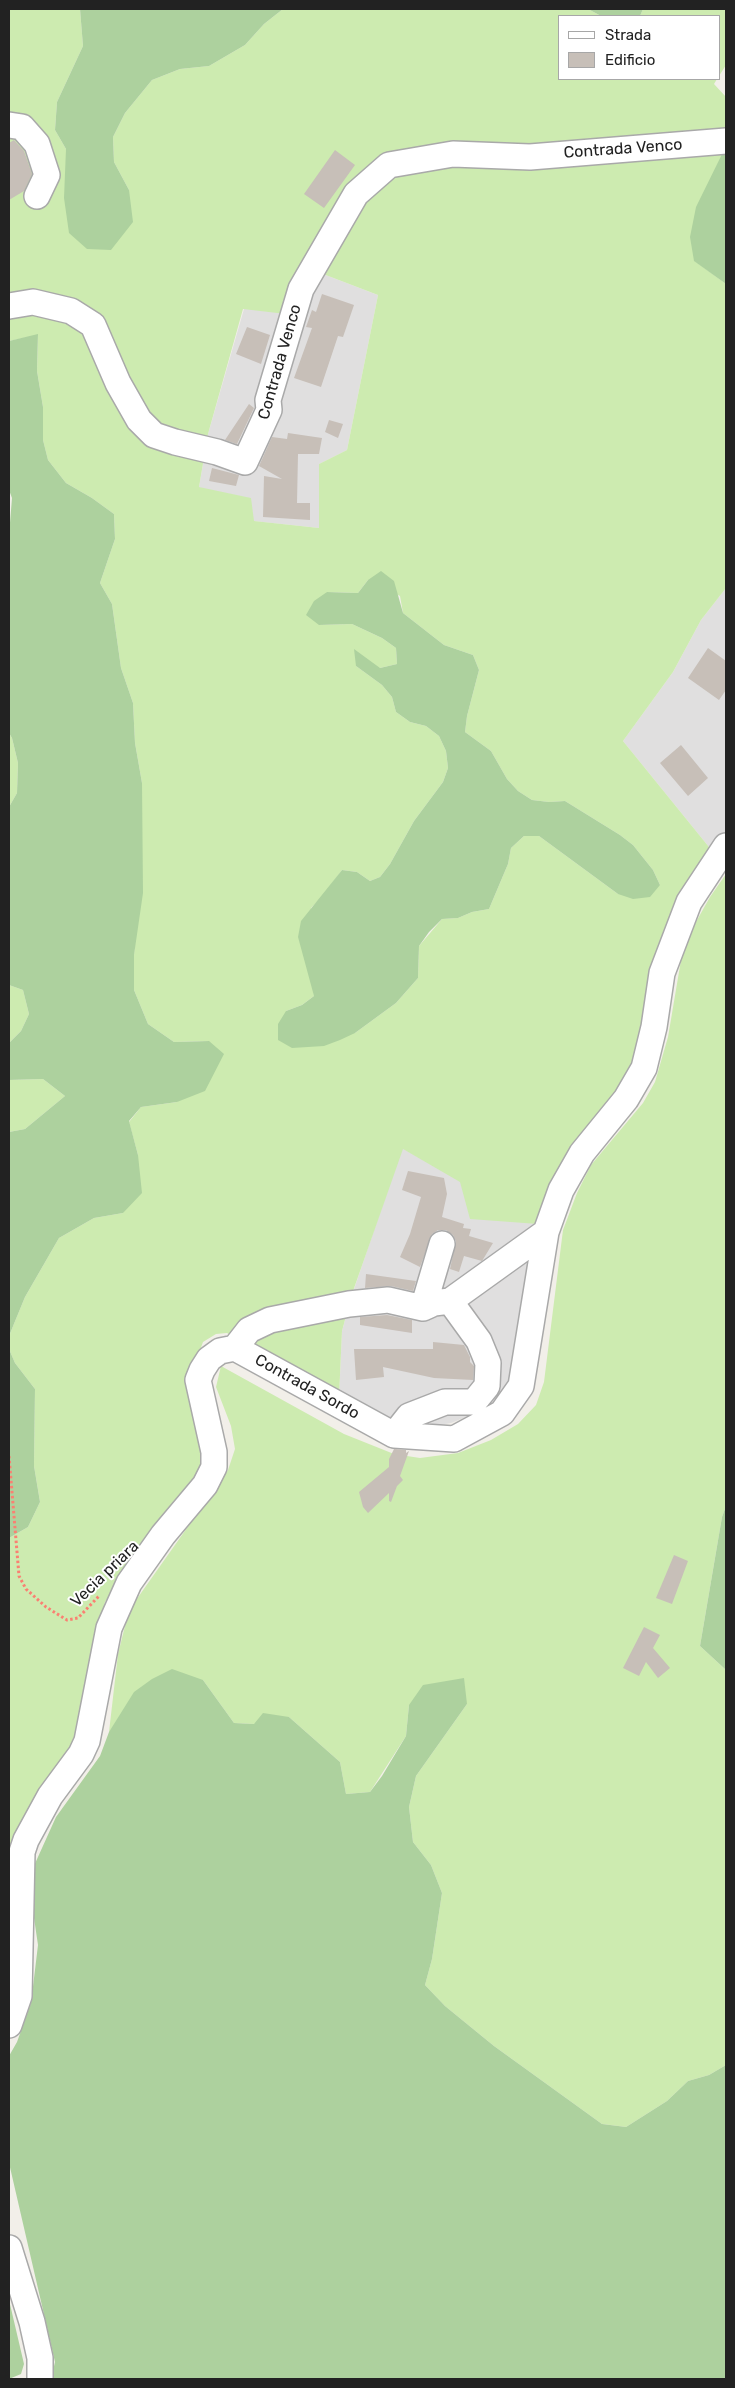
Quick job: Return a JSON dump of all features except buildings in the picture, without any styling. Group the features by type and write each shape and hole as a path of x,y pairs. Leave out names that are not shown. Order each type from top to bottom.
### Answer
{"street":[{"path":"9,125 22,127 37,144 47,175 37,196"},
{"name":"Contrada Venco","path":"9,306 34,302 71,311 86,320 93,325 118,383 139,420 154,435 245,462 269,410 268,400 301,289 356,194 389,165 453,154 530,157 726,141"},
{"name":"Contrada Sordo","path":"9,2025 19,1996 22,1852 26,1840 50,1796 81,1754 87,1741 108,1628 129,1583 163,1535 205,1485 211,1473 214,1452 198,1380 209,1359 220,1351 235,1348 394,1435 454,1439 502,1413 521,1386 546,1232 561,1190 582,1152 626,1099 644,1068 654,1027 662,974 689,902 726,846"},
{"path":"235,1348 249,1330 279,1319 349,1304 388,1300 423,1308 434,1303 450,1301 546,1232"},
{"path":"423,1308 442,1244"},
{"path":"394,1435 409,1416 445,1402 474,1402 487,1386 488,1363 479,1341 450,1301"},
{"path":"9,2248 32,2322 40,2358 40,2379"}],"path":[{"name":"Vecia priara","path":"9,1456 19,1576 26,1589 46,1607 68,1620 78,1618 104,1592"}],"shaded area":[{"path":"310,269 378,295 347,450 319,464 319,528 253,521 199,487 208,434 244,309"},
{"path":"726,588 726,863 713,852 623,741 673,672 701,620"},
{"path":"402,1148 538,1224 523,1360 498,1400 478,1412 451,1423 423,1428 403,1424 339,1397 342,1331 352,1295"}],"green space":[{"path":"9,9 80,9 83,46 57,102 55,130 66,149 66,164 129,190 114,162 113,137 125,113 152,80 180,69 209,66 245,45 264,24 283,9 588,9 599,15 558,15 558,80 716,80 714,84 726,97 726,146 713,176 695,261 726,284 726,588 701,620 673,672 623,741 713,852 673,909 652,974 645,1049 538,1224 470,1219 460,1182 403,1149 352,1294 342,1331 339,1397 227,1333 216,1334 203,1342 195,1364 208,1454 184,1496 137,1555 105,1602 73,1749 14,1842 9,1988 9,1538 28,1527 40,1502 34,1466 35,1389 15,1363 9,1349 9,1336 25,1297 59,1238 94,1218 123,1213 138,1155 129,1122 141,1107 177,1102 209,1041 174,1042 148,1024 134,990 134,955 141,856 142,783 135,743 133,703 121,668 112,604 100,583 115,539 114,514 92,498 66,483 48,460 43,440 43,407 37,371 38,335 9,341","holes":["310,269 378,295 347,450 319,464 319,528 254,521 251,498 199,487 208,434 243,309 286,314","368,580 400,596 403,613 444,645 473,655 479,670 467,716 465,732 491,751 507,779 518,791 532,800 565,801 620,835 633,845 653,870 660,885 618,894 539,836 524,836 511,848 508,864 489,909 472,912 458,918 442,919 419,946 418,978 396,1003 355,1033 286,1011 302,1005 314,996 311,908 323,896 342,870 357,872 370,881 380,877 390,864 414,821 443,782 448,768 446,751 439,736 426,726 410,722 396,712 392,697 382,685 356,666 380,668 397,664 396,648 382,638 352,624 319,625 327,592 358,593"]},
{"path":"80,9 283,9 264,24 245,45 209,66 180,69 152,80 125,113 113,137 114,162 129,190 133,222 111,250 87,249 69,233 64,198 66,149 55,130 57,102 83,46"},
{"path":"588,9 643,9 640,15 599,15"},
{"path":"643,9 726,9 726,65 720,74 720,15 640,15"},
{"path":"726,146 726,284 694,261 690,237 696,207"},
{"path":"38,334 37,371 43,407 43,440 48,460 66,483 92,498 114,514 115,539 100,583 112,604 121,668 133,703 135,743 142,783 143,893 134,955 134,990 148,1024 174,1042 209,1041 224,1054 205,1091 177,1102 141,1107 129,1121 138,1155 142,1193 123,1213 94,1218 59,1238 25,1297 9,1336 9,1132 25,1129 65,1096 43,1079 9,1080 9,1043 21,1031 29,1014 23,990 9,985 9,807 17,793 18,763 9,733 9,535 12,498 9,490 9,341"},
{"path":"381,571 394,581 403,613 444,645 473,655 479,670 467,716 465,732 491,751 507,779 518,791 532,800 565,801 633,845 653,870 660,885 650,897 633,899 618,894 539,836 524,836 511,848 508,864 489,909 472,912 458,918 442,919 429,932 419,946 418,978 396,1003 355,1033 340,1040 324,1046 292,1048 278,1040 278,1024 286,1011 302,1005 314,996 298,937 301,921 342,870 357,872 370,881 380,877 390,864 414,821 443,782 448,768 446,751 439,736 426,726 410,722 396,712 392,697 382,685 356,666 354,649 380,668 397,664 396,648 382,638 352,624 319,625 306,615 314,601 327,592 358,593 368,580"},
{"path":"9,733 18,763 17,793 9,807"},
{"path":"726,874 726,1506 722,1517 700,1646 726,1670 726,2065 709,2075 688,2081 667,2101 626,2127 602,2124 494,2046 445,2006 425,1985 432,1959 442,1893 431,1865 413,1842 409,1807 416,1776 467,1704 409,1705 406,1736 370,1792 346,1794 340,1762 289,1717 254,1724 234,1723 203,1680 109,1732 118,1654 129,1610 228,1470 235,1449 231,1426 216,1387 221,1366 344,1434 394,1454 420,1458 458,1453 491,1440 518,1424 536,1405 544,1382 563,1230 577,1193 591,1165 643,1103 655,1082 668,1037 681,960 692,929 710,897"},
{"path":"9,985 23,990 29,1014 21,1031 9,1043"},
{"path":"43,1079 65,1096 25,1129 9,1132 9,1080"},
{"path":"9,1349 15,1363 35,1389 34,1466 40,1502 28,1527 9,1538"},
{"path":"726,1506 726,1670 700,1646 722,1517"},
{"path":"172,1669 203,1680 234,1723 254,1724 263,1713 289,1717 340,1762 346,1794 370,1792 382,1776 406,1736 409,1705 423,1685 464,1678 467,1704 416,1776 409,1807 413,1842 431,1865 442,1893 432,1959 425,1985 445,2006 494,2046 602,2124 626,2127 667,2101 688,2081 709,2075 726,2065 726,2379 51,2379 55,2362 9,2163 9,2056 17,2042 31,2003 38,1945 30,1891 33,1868 56,1817 100,1756 109,1732 134,1692 152,1679"},
{"path":"9,2300 24,2364 21,2374 9,2379"}]}
